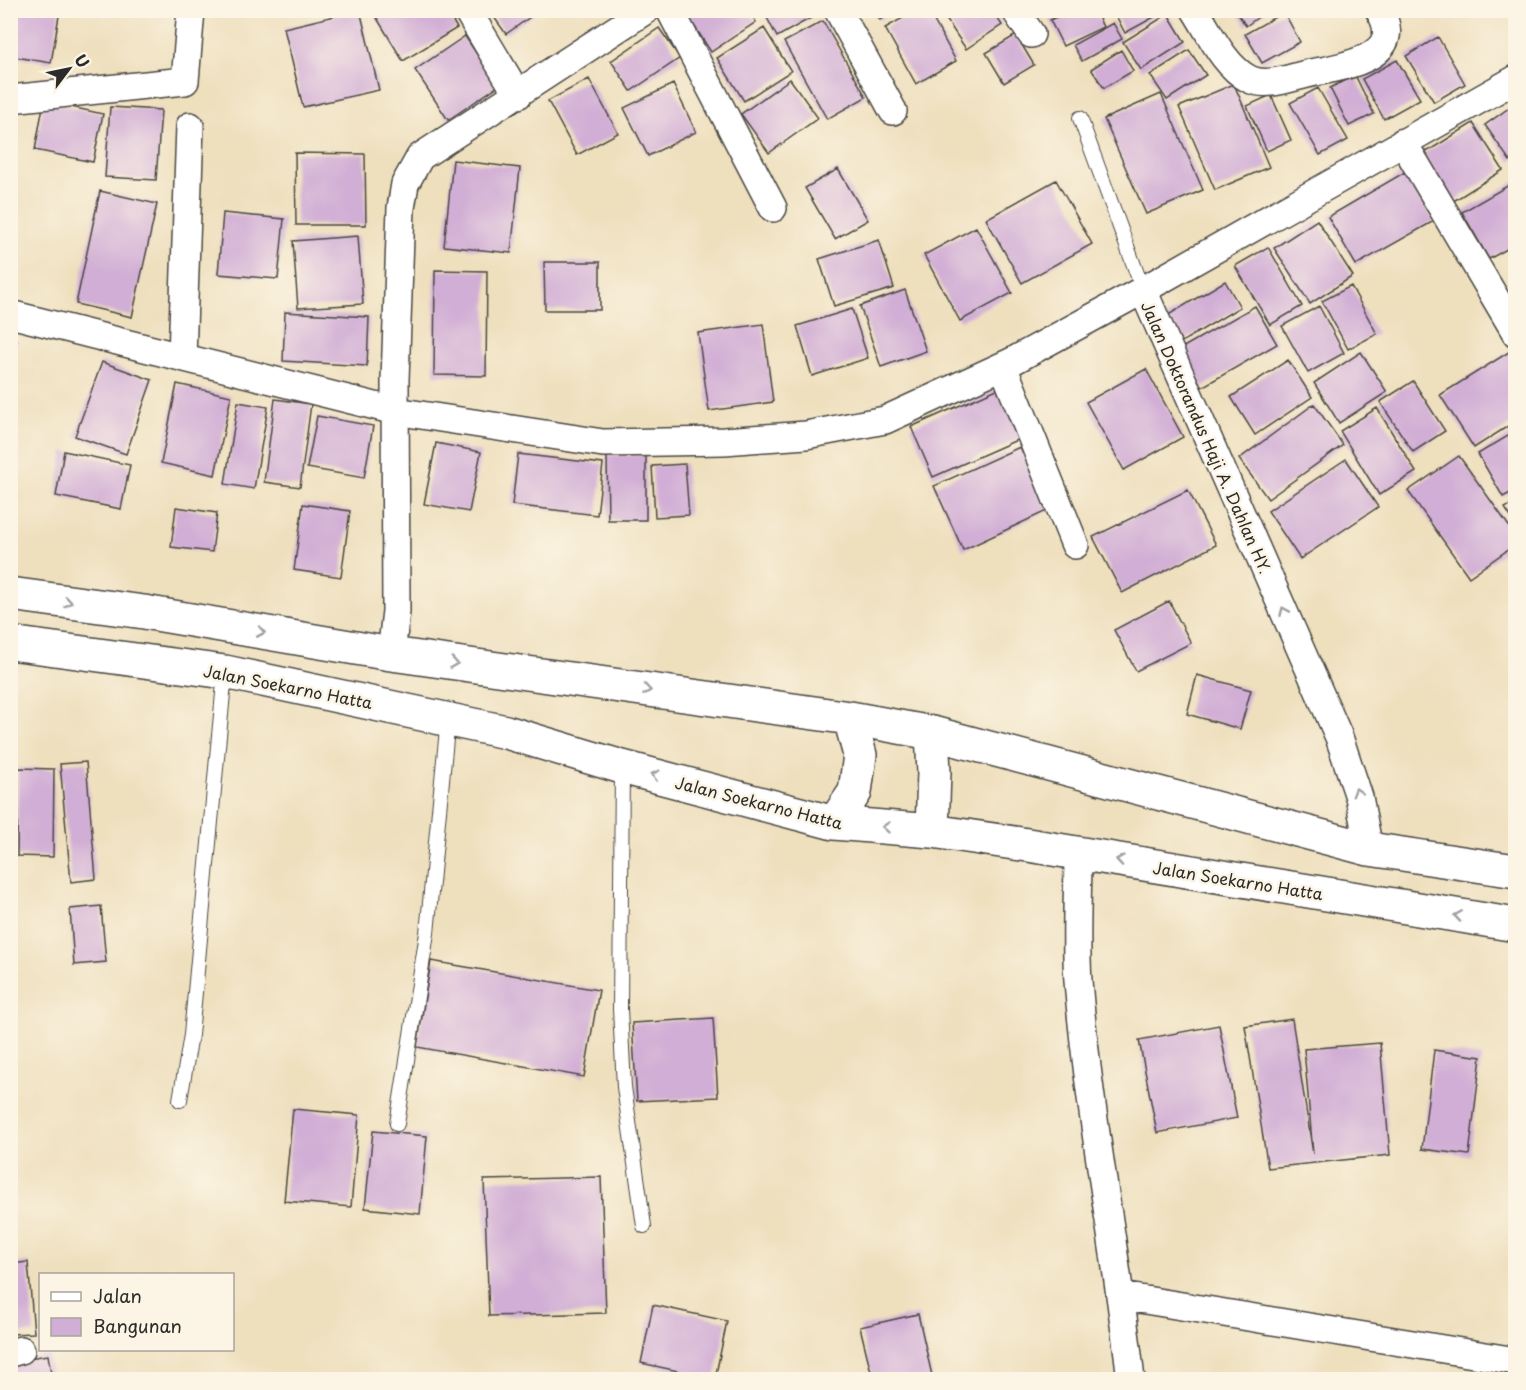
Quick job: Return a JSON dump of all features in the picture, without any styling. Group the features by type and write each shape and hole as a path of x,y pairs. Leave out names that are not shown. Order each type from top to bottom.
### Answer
{"highway":[{"path":"10,594 144,612 391,654 850,718 932,733 1369,849 1515,871"},
{"name":"Jalan Soekarno Hatta","path":"10,643 225,672 448,719 506,732 622,767 834,823 932,831 1515,925"},
{"path":"834,823 855,792 860,755 850,718"},
{"path":"932,733 934,772 932,831"}],"street":[{"path":"10,99 185,81 191,10"},
{"path":"467,10 518,95"},
{"path":"391,654 396,611 395,411 399,255 405,184 420,157 646,10"},
{"path":"670,10 773,208"},
{"path":"838,10 893,111"},
{"path":"1016,10 1030,34"},
{"path":"1195,10 1232,67 1249,79 1265,83 1352,64 1374,54 1384,43 1386,32 1379,10"},
{"name":"Jalan Doktorandus Haji A. Dahlan HY.","path":"1369,849 1359,797 1339,737 1143,290 1515,79"},
{"path":"182,357 190,126"},
{"path":"1403,142 1515,333"},
{"path":"10,314 395,411 603,443 724,441 806,435 885,420 1003,366 1143,290"},
{"path":"1003,366 1075,545"},
{"path":"1078,854 1078,980 1101,1168 1121,1296 1131,1380"},
{"path":"1121,1296 1515,1360"}],"lane":[{"path":"1080,118 1143,290"},
{"path":"180,1101 191,1035 225,672"},
{"path":"397,1124 427,933 448,719"},
{"path":"622,767 620,1020 624,1087 645,1226"}],"building":[{"path":"10,10 60,10 51,63 10,56"},
{"path":"360,10 379,90 303,107 284,28"},
{"path":"372,10 446,10 457,28 403,61"},
{"path":"489,10 540,10 506,34"},
{"path":"684,10 749,10 756,22 711,52"},
{"path":"763,10 825,10 777,37"},
{"path":"873,10 895,10 880,20"},
{"path":"917,10 928,10 956,61 916,84 885,28"},
{"path":"940,10 992,10 1002,25 966,49"},
{"path":"1070,10 1095,10 1103,27 1063,46 1050,20"},
{"path":"1113,10 1167,10 1125,33"},
{"path":"1235,10 1268,10 1246,26"},
{"path":"1284,12 1300,42 1262,63 1245,34"},
{"path":"1168,14 1185,42 1141,70 1123,42"},
{"path":"823,21 866,97 827,119 784,42"},
{"path":"1113,23 1122,39 1082,61 1073,45"},
{"path":"659,28 680,58 631,91 611,61"},
{"path":"764,28 791,71 744,101 717,58"},
{"path":"1016,35 1034,65 1004,83 986,53"},
{"path":"465,36 498,86 448,120 415,70"},
{"path":"1438,37 1465,84 1434,102 1406,56"},
{"path":"1121,50 1133,71 1104,88 1091,69"},
{"path":"1189,50 1206,75 1167,100 1150,75"},
{"path":"1397,60 1420,99 1384,119 1362,79"},
{"path":"1355,75 1374,114 1349,126 1330,88"},
{"path":"589,79 618,133 577,155 548,101"},
{"path":"790,79 818,118 769,153 741,114"},
{"path":"673,84 696,132 648,156 624,108"},
{"path":"1234,84 1269,167 1215,190 1179,107"},
{"path":"1318,88 1348,140 1320,155 1290,103"},
{"path":"1161,94 1203,190 1146,214 1104,119"},
{"path":"1271,95 1291,140 1267,151 1247,106"},
{"path":"44,101 103,114 93,162 35,150"},
{"path":"1516,103 1516,156 1510,161 1485,125"},
{"path":"110,107 161,110 156,180 105,177"},
{"path":"1473,123 1503,170 1452,202 1423,154"},
{"path":"295,153 365,154 366,225 296,225"},
{"path":"453,160 520,168 511,253 444,246"},
{"path":"838,169 868,220 835,239 805,188"},
{"path":"1405,172 1434,221 1356,265 1328,217"},
{"path":"1056,180 1092,244 1022,283 986,219"},
{"path":"1516,181 1516,244 1489,259 1462,212"},
{"path":"100,191 157,204 132,317 76,304"},
{"path":"223,213 284,219 278,279 218,274"},
{"path":"1317,220 1353,276 1310,304 1274,248"},
{"path":"976,227 1012,293 960,321 924,255"},
{"path":"358,236 363,304 298,308 293,241"},
{"path":"879,240 894,288 834,306 819,259"},
{"path":"1268,247 1302,306 1270,325 1235,266"},
{"path":"544,262 600,262 600,310 545,310"},
{"path":"435,270 487,271 486,376 434,375"},
{"path":"1225,281 1240,307 1180,343 1165,317"},
{"path":"1351,286 1377,334 1348,349 1322,301"},
{"path":"905,290 926,351 881,367 860,306"},
{"path":"1255,306 1277,344 1202,387 1180,349"},
{"path":"1319,306 1344,353 1308,373 1282,326"},
{"path":"852,309 868,358 812,376 797,326"},
{"path":"285,312 369,317 367,366 283,361"},
{"path":"763,324 773,402 709,411 698,333"},
{"path":"10,339 17,340 11,364 10,363"},
{"path":"1512,350 1516,355 1516,421 1474,448 1440,395"},
{"path":"1361,352 1387,392 1339,423 1314,383"},
{"path":"1288,360 1312,397 1255,435 1231,397"},
{"path":"102,362 152,380 126,454 75,436"},
{"path":"1146,369 1183,437 1124,470 1086,402"},
{"path":"1413,381 1445,431 1413,452 1380,402"},
{"path":"177,384 231,396 215,475 161,463"},
{"path":"1006,385 1028,435 933,477 911,427"},
{"path":"275,399 311,404 300,487 264,482"},
{"path":"238,402 268,407 254,489 225,484"},
{"path":"1314,404 1343,445 1268,499 1239,459"},
{"path":"1377,408 1416,472 1379,495 1340,431"},
{"path":"317,416 373,426 364,478 307,468"},
{"path":"1516,431 1516,490 1503,497 1478,454"},
{"path":"436,443 481,452 469,512 424,504"},
{"path":"1022,446 1051,509 963,550 934,486"},
{"path":"64,451 130,465 121,509 56,496"},
{"path":"518,454 603,464 597,515 512,505"},
{"path":"607,455 646,455 646,520 608,520"},
{"path":"1459,456 1516,536 1516,544 1469,577 1408,491"},
{"path":"1346,459 1378,507 1300,559 1268,511"},
{"path":"685,464 689,515 655,517 652,466"},
{"path":"1188,490 1216,545 1122,593 1093,537"},
{"path":"1516,502 1516,525 1505,508"},
{"path":"303,504 350,511 341,577 294,570"},
{"path":"176,507 217,513 212,552 171,547"},
{"path":"1169,601 1191,643 1136,671 1114,630"},
{"path":"1197,675 1251,690 1240,729 1187,714"},
{"path":"86,762 96,879 71,882 60,764"},
{"path":"18,768 54,769 53,857 17,856"},
{"path":"101,906 106,962 74,965 70,909"},
{"path":"431,961 599,990 584,1077 417,1047"},
{"path":"713,1018 718,1097 637,1101 632,1023"},
{"path":"1292,1019 1313,1154 1304,1049 1380,1043 1390,1155 1268,1168 1245,1026"},
{"path":"1219,1025 1237,1118 1157,1133 1139,1040"},
{"path":"1434,1050 1481,1057 1469,1155 1422,1149"},
{"path":"293,1109 359,1115 351,1207 284,1201"},
{"path":"373,1131 427,1136 420,1214 365,1208"},
{"path":"601,1177 606,1313 489,1316 484,1180"},
{"path":"28,1262 34,1333 10,1334 10,1264"},
{"path":"653,1305 727,1321 715,1379 641,1363"},
{"path":"918,1314 933,1380 873,1380 860,1327"},
{"path":"48,1355 52,1380 10,1380 10,1361"},
{"path":"1512,1370 1514,1380 1465,1380 1465,1378"}]}
